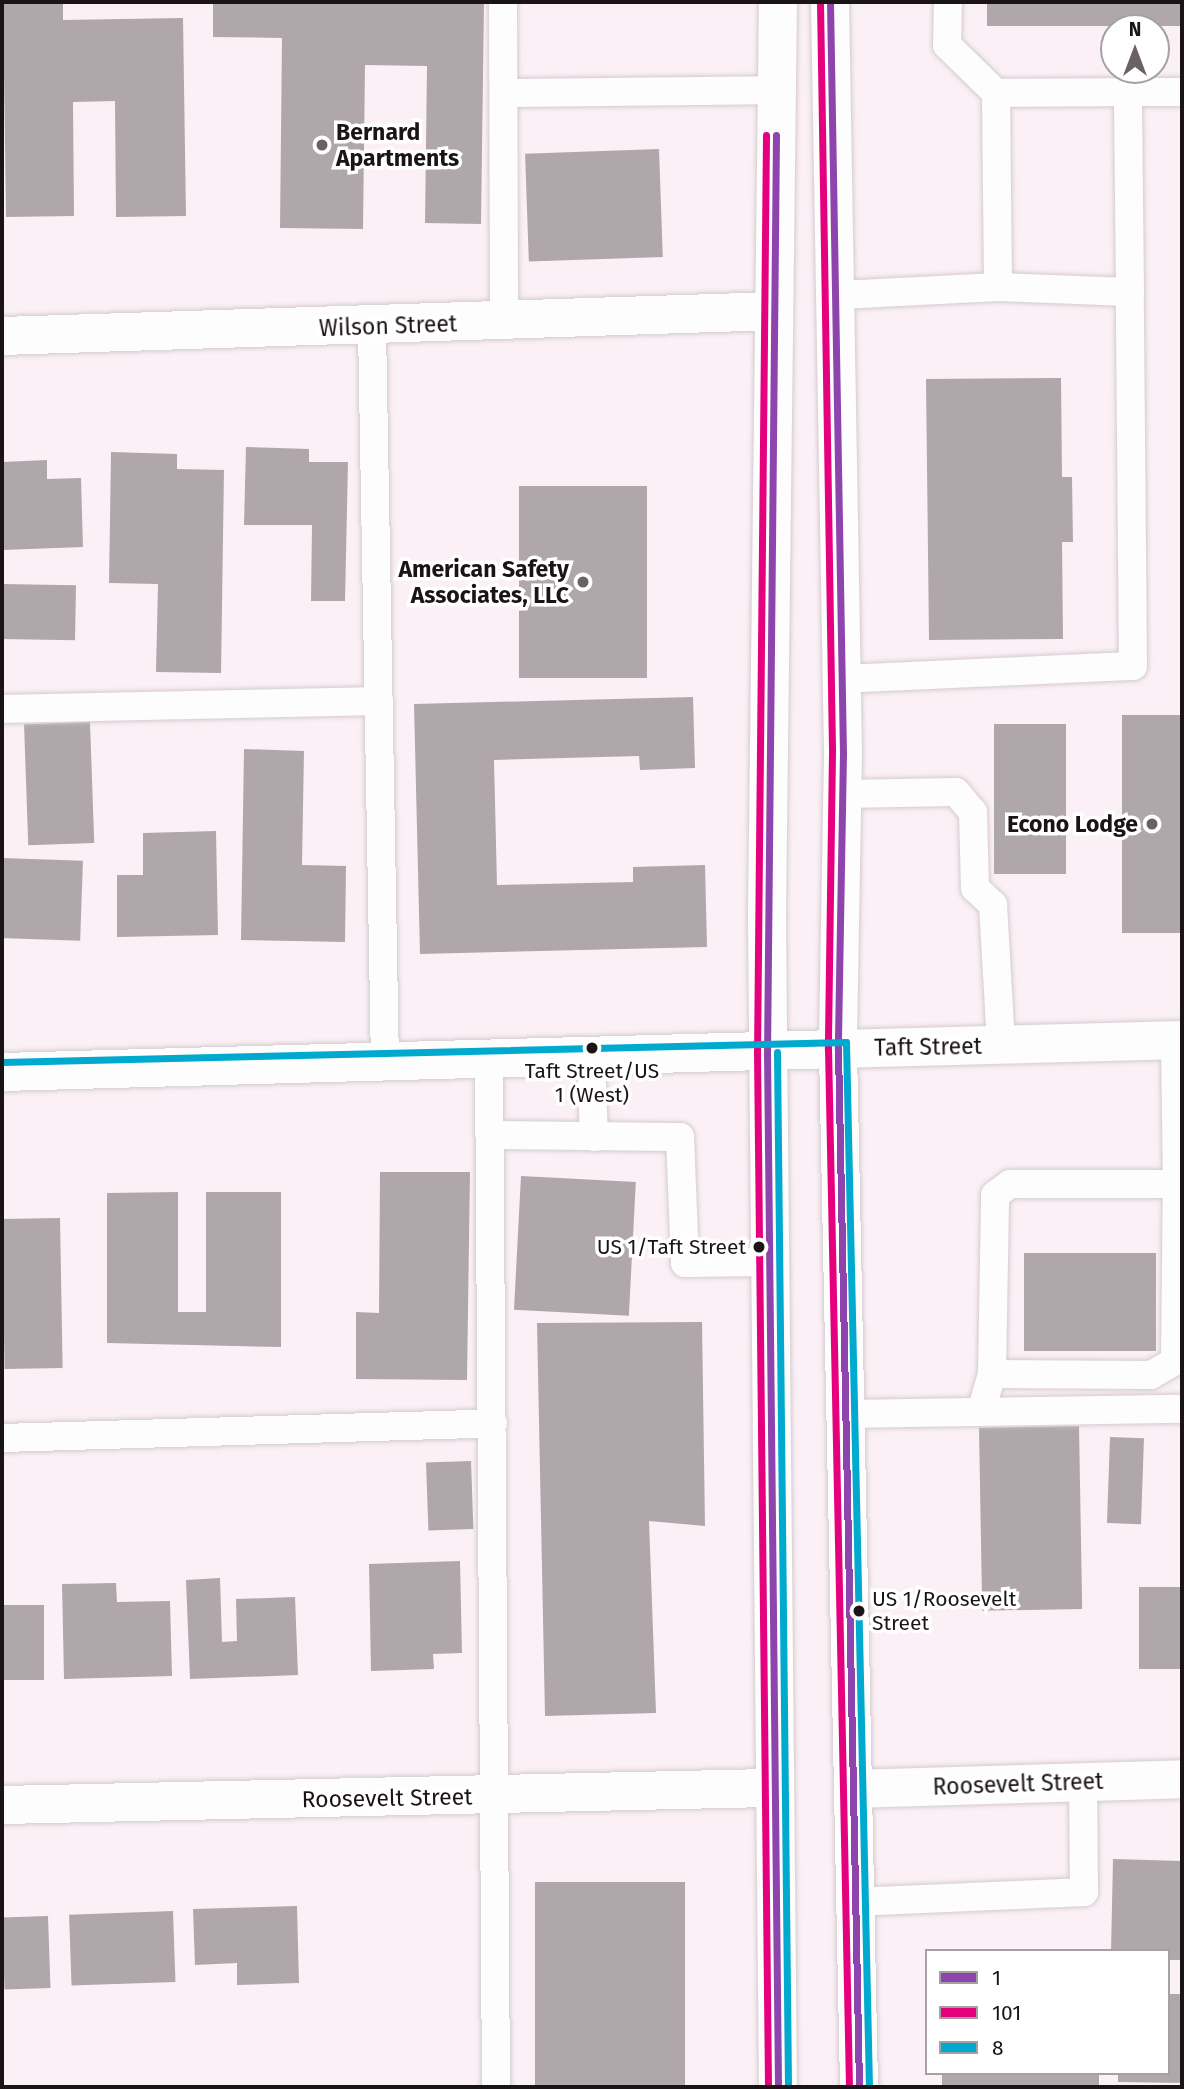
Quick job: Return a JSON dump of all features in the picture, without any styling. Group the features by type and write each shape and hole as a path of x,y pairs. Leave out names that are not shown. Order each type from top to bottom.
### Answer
{"main road":[{"path":"778,2 767,1052 771,1788 778,2087"},
{"path":"831,2 840,295 843,794 838,1049 859,2087"},
{"name":"Wilson Street","path":"2,336 372,327 774,311"},
{"name":"Taft Street","path":"2,1072 1179,1041"},
{"name":"Roosevelt Street","path":"853,1789 1182,1779"},
{"name":"Roosevelt Street","path":"2,1805 771,1788"}],"lane":[{"path":"503,2 504,322"},
{"path":"948,2 947,45 996,93 1182,92"},
{"path":"503,93 777,90"},
{"path":"842,679 1133,666 1128,92"},
{"path":"996,93 998,288"},
{"path":"840,295 998,288 1130,292"},
{"path":"372,327 385,1063"},
{"path":"2,709 379,701"},
{"path":"843,794 956,792 973,812 975,888 993,905 1001,1045"},
{"path":"992,1374 1151,1374 1175,1361 1179,1041"},
{"path":"591,1057 594,1136"},
{"path":"489,1061 496,2087"},
{"path":"490,1135 680,1137 685,1263 770,1262"},
{"path":"981,1412 992,1374 995,1195 1010,1184 1177,1184"},
{"path":"846,1415 1182,1409"},
{"path":"2,1438 493,1423"},
{"path":"855,1902 1084,1892 1083,1782"}],"building":[{"path":"3,2 63,2 63,20 183,18 186,216 116,217 115,101 73,102 74,216 6,217"},
{"name":"Bernard Apartments","path":"213,2 484,2 481,224 425,223 427,66 365,65 363,229 280,228 282,38 213,37"},
{"path":"987,2 1182,2 1182,26 1170,26 1170,14 1100,14 1100,26 987,26"},
{"path":"659,149 663,257 529,262 525,154"},
{"path":"1061,378 1062,477 1072,477 1073,542 1062,542 1063,639 929,640 926,379"},
{"path":"246,447 309,449 309,462 348,462 345,601 311,601 312,525 244,525"},
{"path":"111,452 177,454 177,469 224,470 221,673 156,672 158,584 109,583"},
{"path":"47,460 47,479 81,478 83,547 2,550 2,462"},
{"name":"American Safety Associates, LLC","path":"519,486 647,486 647,678 519,678"},
{"path":"2,584 76,585 75,640 2,639"},
{"path":"693,697 695,768 640,770 639,756 494,760 497,885 633,882 633,867 705,865 707,947 420,954 414,704"},
{"name":"Econo Lodge","path":"1122,715 1182,715 1182,933 1122,933"},
{"path":"90,722 94,843 28,845 24,724"},
{"path":"994,724 1066,724 1066,874 994,874"},
{"path":"244,749 304,751 302,865 346,866 345,942 241,940"},
{"path":"216,831 218,935 117,937 117,875 143,875 143,833"},
{"path":"2,858 83,861 80,941 2,938"},
{"path":"380,1172 470,1172 467,1380 356,1379 356,1312 379,1313"},
{"path":"521,1176 636,1182 629,1316 514,1310"},
{"path":"178,1192 178,1312 206,1312 206,1192 281,1192 281,1347 107,1343 107,1193"},
{"path":"60,1218 63,1368 5,1369 2,1219"},
{"path":"1024,1253 1156,1253 1156,1351 1024,1351"},
{"path":"702,1322 705,1526 649,1521 656,1713 545,1716 537,1323"},
{"path":"1079,1426 1082,1609 982,1611 979,1428"},
{"path":"1110,1437 1144,1438 1141,1524 1107,1523"},
{"path":"471,1461 473,1529 428,1531 426,1463"},
{"path":"460,1561 462,1653 433,1654 434,1669 371,1671 369,1564"},
{"path":"220,1578 222,1642 237,1641 236,1599 295,1597 298,1675 190,1679 186,1580"},
{"path":"116,1583 117,1602 170,1601 172,1676 64,1679 62,1584"},
{"path":"1139,1587 1182,1587 1182,1669 1139,1669"},
{"path":"2,1605 44,1605 44,1680 2,1680"},
{"path":"1113,1859 1182,1861 1182,1960 1170,1960 1170,1949 1111,1949"},
{"path":"535,1882 685,1882 685,2087 535,2087"},
{"path":"297,1906 299,1983 237,1985 237,1963 195,1965 193,1909"},
{"path":"173,1911 175,1982 72,1986 69,1915"},
{"path":"48,1916 51,1988 5,1990 2,1918"},
{"path":"1170,1994 1182,1994 1182,2083 1118,2082 1118,2075 1170,2075"},
{"path":"942,2075 1099,2075 1099,2087 942,2087"}],"transit line":[{"name":"101","path":"820,2 832,752 828,1049 849,2087"},
{"name":"1","path":"830,2 843,752 838,1049 859,2087"},
{"name":"101","path":"766,135 757,1052 768,2087"},
{"name":"1","path":"776,135 767,1052 778,2087"},
{"name":"8","path":"2,1062 846,1042 869,2087"},
{"name":"8","path":"777,1052 788,2087"}],"place":[{"name":"Bernard Apartments","path":"322,145"},
{"name":"American Safety Associates, LLC","path":"583,582"},
{"name":"Econo Lodge","path":"1152,824"},
{"name":"Taft Street/US 1 (West)","path":"592,1048"},
{"name":"US 1/Taft Street","path":"759,1247"},
{"name":"US 1/Roosevelt Street","path":"859,1611"}]}
